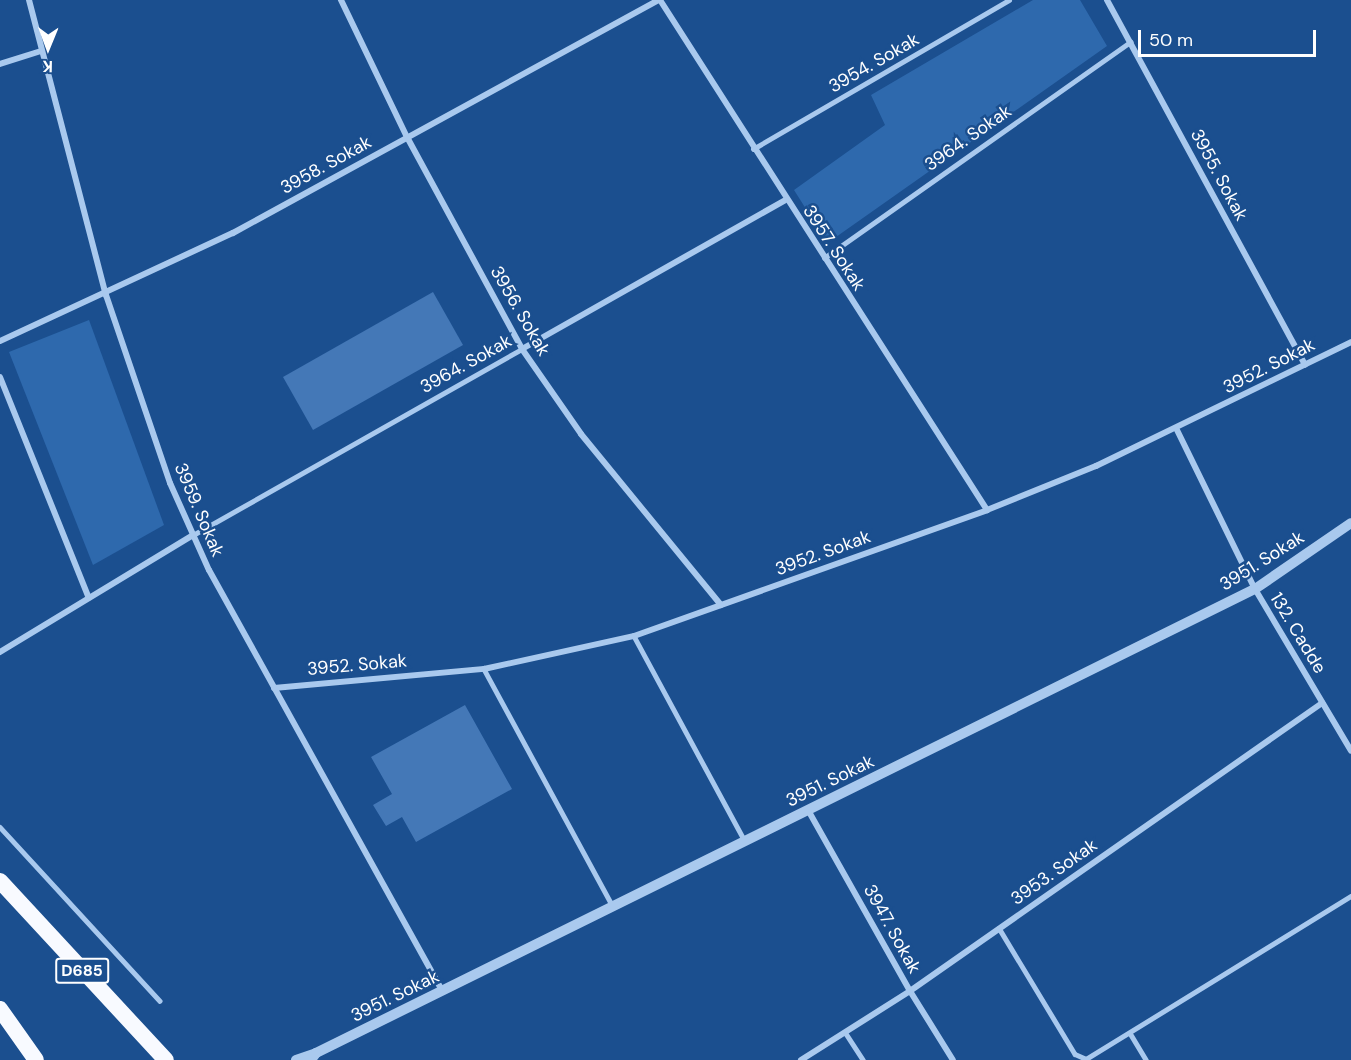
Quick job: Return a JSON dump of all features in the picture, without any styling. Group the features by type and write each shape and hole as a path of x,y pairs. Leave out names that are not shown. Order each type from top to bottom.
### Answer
{"highway":[{"name":"D685","path":"0,881 166,1060"},
{"path":"0,1009 36,1060"}],"street":[{"name":"3959. Sokak","path":"29,0 106,295 162,463 193,535 274,688 442,991"},
{"name":"3956. Sokak","path":"341,0 408,137 522,349 581,434 721,605"},
{"name":"3958. Sokak","path":"0,341 106,295 233,232 659,0"},
{"name":"3957. Sokak","path":"659,0 785,200 987,510"},
{"name":"3955. Sokak","path":"1107,0 1305,365"},
{"path":"0,64 41,51"},
{"name":"3964. Sokak","path":"522,349 785,200"},
{"name":"3952. Sokak","path":"274,688 484,669 634,636 987,510 1177,430 1351,342"},
{"path":"0,377 89,598"},
{"name":"132. Cadde","path":"1177,430 1255,589 1351,751"},
{"name":"3951. Sokak","path":"296,1060 314,1057 442,991 1255,589 1351,523"},
{"path":"0,652 193,535"},
{"name":"3953. Sokak","path":"801,1060 910,991 1322,703"},
{"name":"3947. Sokak","path":"808,810 910,991 953,1060"}],"lane":[{"name":"3954. Sokak","path":"753,149 1009,0"},
{"name":"3964. Sokak","path":"823,259 1130,42"},
{"name":"3964. Sokak","path":"193,535 522,349"},
{"path":"634,636 745,841"},
{"path":"484,669 613,907"},
{"path":"0,827 160,1001"},
{"path":"999,928 1078,1058 1086,1059 1351,896"},
{"path":"845,1032 863,1060"},
{"path":"1130,1033 1146,1060"}],"shaded area":[{"path":"1033,0 1080,0 1107,46 836,237 823,236 794,190 885,125 871,95"},
{"path":"89,320 164,525 93,565 9,352"}],"building":[{"path":"433,292 463,345 313,430 283,377"},
{"path":"465,705 512,789 416,842 402,817 386,826 373,805 392,794 371,757"}]}
